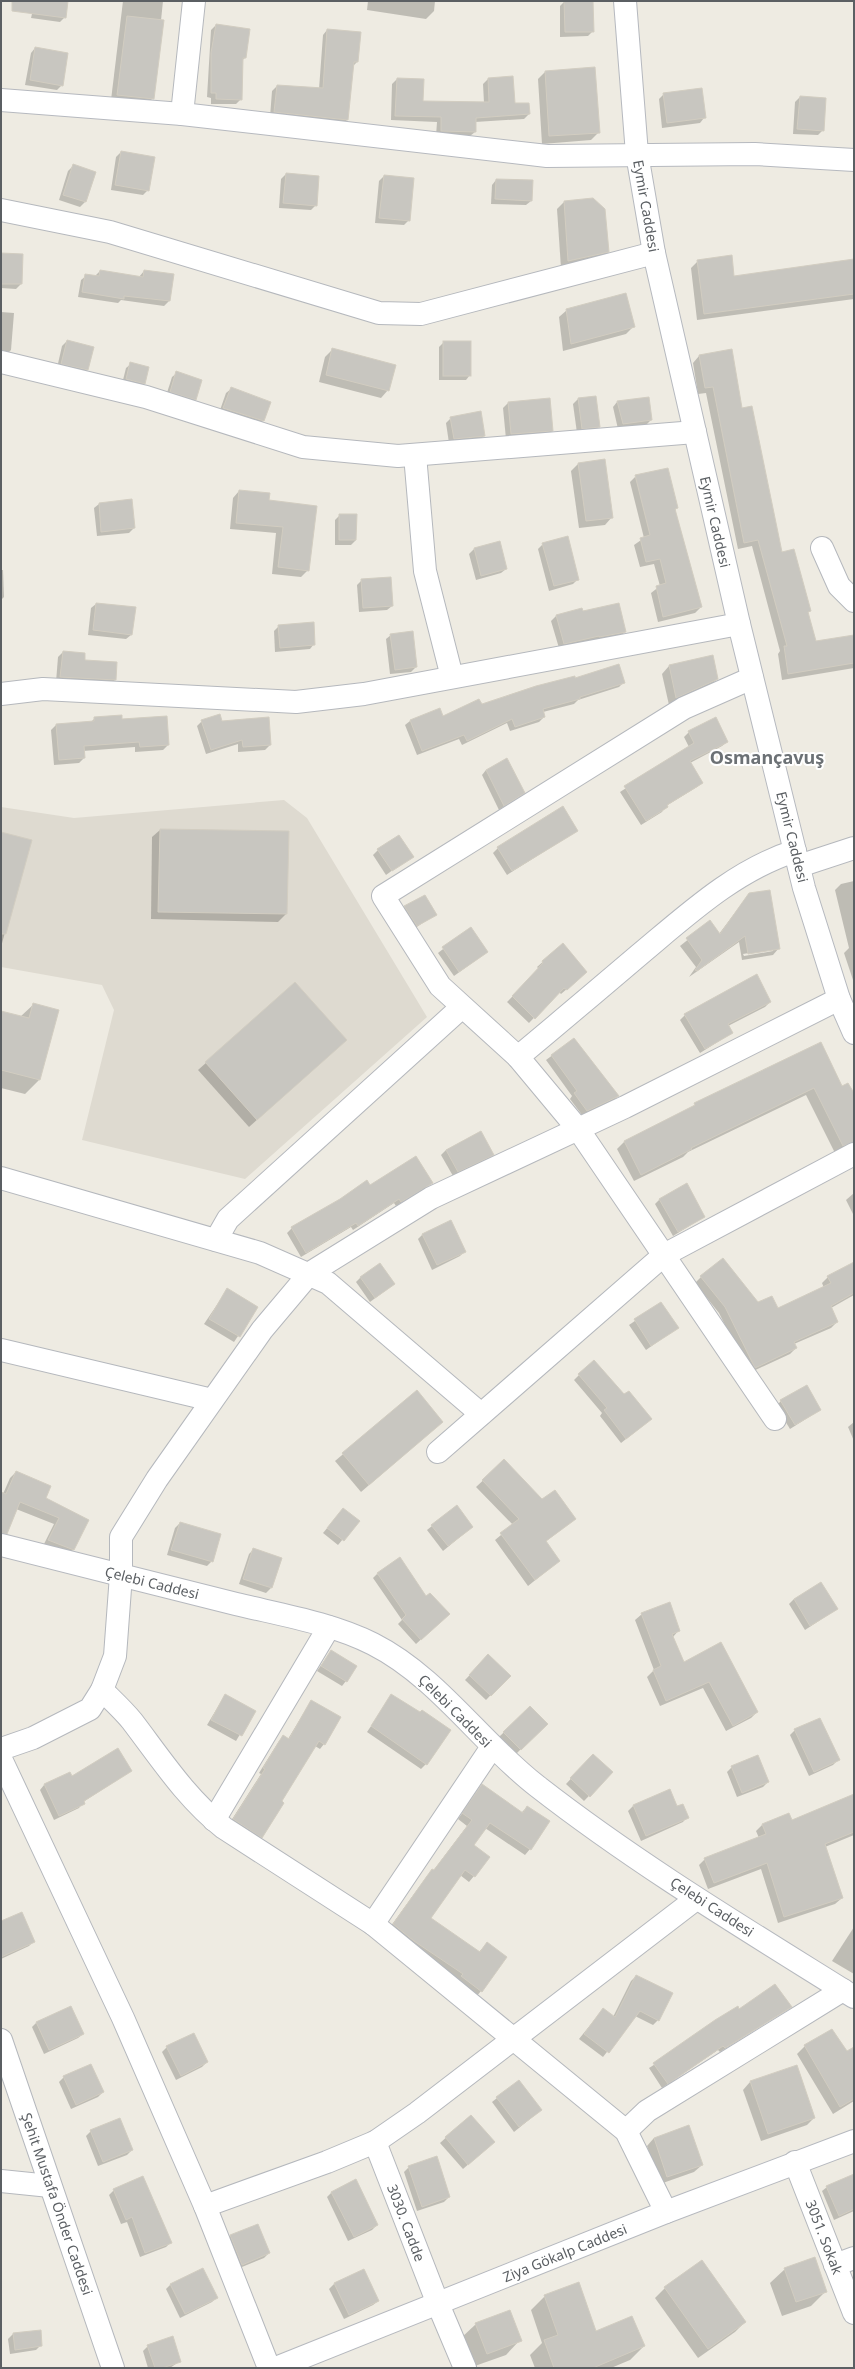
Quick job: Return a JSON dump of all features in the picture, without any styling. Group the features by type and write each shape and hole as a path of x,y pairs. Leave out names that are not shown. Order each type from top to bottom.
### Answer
{"street":[{"path":"182,114 194,1"},
{"name":"Eymir Caddesi","path":"625,1 637,154 654,252 739,624 797,859 839,999 854,1033"},
{"path":"1,100 182,114 547,156 755,154 854,160"},
{"path":"1,210 110,232 379,313 421,314 654,252"},
{"path":"1,362 146,397 303,447 398,456 695,432"},
{"path":"415,455 425,571 452,677"},
{"path":"822,548 839,586 854,601"},
{"path":"1,694 43,689 296,702 364,694 739,624"},
{"path":"752,678 684,708 383,896 440,986 518,1057 578,1129 775,1419"},
{"path":"518,1057 700,904 740,877 778,856 797,859 854,848"},
{"path":"1,1749 33,1738 90,1709 102,1690 115,1656 121,1575 121,1537 157,1479 262,1330 310,1273 431,1198 625,1108 839,999"},
{"path":"216,1240 228,1219 462,1007"},
{"path":"438,1452 664,1255 854,1154"},
{"path":"1,1178 260,1253 310,1273 328,1283 481,1414"},
{"path":"1,1350 212,1400"},
{"name":"Çelebi Caddesi","path":"1,1545 329,1627 357,1636 401,1661 422,1677 492,1747 536,1786 696,1899 849,1994"},
{"path":"214,1820 329,1627"},
{"path":"102,1690 131,1720 192,1799 214,1820 373,1924 626,2131 666,2212"},
{"path":"373,1924 492,1747"},
{"path":"1,1758 123,2018 205,2206 269,2368"},
{"path":"205,2206 327,2162 375,2142 417,2113 487,2058 514,2040 696,1899"},
{"path":"626,2131 647,2111 849,1994"},
{"name":"Şehit Mustafa Önder Caddesi","path":"1,2040 113,2368"},
{"name":"Ziya Gökalp Caddesi","path":"276,2368 666,2212 854,2141"},
{"name":"3030. Cadde","path":"375,2142 438,2304 465,2368"},
{"name":"3051. Sokak","path":"795,2162 845,2262 854,2313"},
{"path":"1,2181 50,2186"}],"shaded area":[{"path":"284,800 307,818 427,1017 245,1179 82,1140 114,1010 102,985 1,967 1,807 74,818"}],"building":[{"path":"12,1 68,1 66,18 12,11"},
{"path":"564,1 593,1 594,32 565,32"},
{"path":"127,16 164,20 154,99 117,95"},
{"path":"216,24 250,29 246,58 243,58 242,100 216,99 216,93 211,93 211,53"},
{"path":"327,29 361,32 358,62 354,62 348,120 274,112 277,85 323,88"},
{"path":"35,47 68,53 63,86 30,80"},
{"path":"595,67 600,133 549,136 545,71"},
{"path":"513,76 515,103 529,103 530,114 476,118 476,132 441,131 441,117 395,116 397,78 424,79 423,101 489,102 488,78"},
{"path":"702,88 706,118 667,123 663,93"},
{"path":"800,96 826,98 824,131 797,129"},
{"path":"121,151 155,157 149,191 115,185"},
{"path":"73,164 96,172 86,202 63,195"},
{"path":"286,173 319,176 317,206 283,203"},
{"path":"384,175 414,178 410,221 379,218"},
{"path":"496,179 533,180 532,201 495,199"},
{"path":"593,198 605,209 609,252 568,261 564,201"},
{"path":"1,253 23,254 22,284 1,284"},
{"path":"732,255 734,276 854,259 854,294 704,314 697,260"},
{"path":"100,270 143,277 144,270 174,274 170,301 124,296 124,299 82,292 85,274 99,276"},
{"path":"626,293 635,327 571,344 566,309"},
{"path":"67,340 94,347 88,370 61,364"},
{"path":"443,341 471,341 471,376 443,376"},
{"path":"332,348 396,365 389,391 326,375"},
{"path":"732,349 742,408 752,406 782,552 794,549 811,611 808,612 816,641 854,635 854,663 788,674 784,646 787,646 758,540 744,543 713,387 705,388 699,355"},
{"path":"130,362 149,367 145,384 126,379"},
{"path":"176,371 202,380 196,400 170,392"},
{"path":"231,387 271,402 264,421 223,408"},
{"path":"596,396 600,427 582,429 578,398"},
{"path":"649,397 652,420 623,424 617,401"},
{"path":"550,398 553,431 511,434 508,402"},
{"path":"481,411 485,436 454,439 450,417"},
{"path":"605,459 613,518 586,521 578,463"},
{"path":"668,468 678,508 675,509 702,607 663,617 656,586 666,583 660,559 646,562 640,538 650,535 635,475"},
{"path":"239,490 270,493 269,500 317,506 309,571 278,567 283,527 236,523"},
{"path":"132,499 135,528 101,532 99,503"},
{"path":"339,514 357,514 356,540 339,540"},
{"path":"568,536 579,580 554,586 542,543"},
{"path":"500,541 507,569 481,576 474,548"},
{"path":"391,577 393,606 363,608 361,579"},
{"path":"96,603 136,607 132,635 93,630"},
{"path":"619,603 626,632 599,636 564,644 556,615 582,608 583,611"},
{"path":"314,622 315,645 280,648 278,625"},
{"path":"413,631 417,667 395,670 390,634"},
{"path":"63,651 85,653 85,660 117,662 116,680 60,677"},
{"path":"713,655 718,679 676,698 669,665"},
{"path":"619,664 625,683 580,697 580,699 543,709 545,717 515,727 512,719 467,741 464,735 422,751 410,720 440,708 443,716 479,699 482,704 536,686 575,676 575,678"},
{"path":"220,714 222,721 269,717 271,745 243,747 242,740 211,750 201,720"},
{"path":"122,715 122,719 167,716 169,745 140,747 139,742 84,746 85,758 59,760 56,724 94,721 94,717"},
{"path":"716,717 728,742 690,761 703,783 667,805 668,807 646,821 624,786 694,743 688,731"},
{"path":"507,758 525,793 504,806 486,770"},
{"path":"563,806 578,831 512,871 497,847"},
{"path":"160,829 289,831 287,914 158,912"},
{"path":"1,832 32,840 6,934 1,934"},
{"path":"399,835 414,857 392,871 377,849"},
{"path":"770,890 780,949 748,954 745,936 697,971 695,970 702,960 686,938 710,920 720,934 749,893"},
{"path":"425,895 437,915 417,926 404,906"},
{"path":"471,927 488,952 459,972 442,947"},
{"path":"563,943 587,972 567,990 564,988 535,1019 512,996 543,963 542,961"},
{"path":"757,974 771,1002 728,1024 733,1033 705,1049 684,1014"},
{"path":"295,982 347,1040 257,1120 205,1062"},
{"path":"33,1003 59,1010 40,1080 1,1070 1,1011 29,1018"},
{"path":"574,1038 619,1096 587,1111 574,1093 577,1091 551,1055"},
{"path":"821,1042 842,1086 848,1083 854,1093 854,1142 843,1146 814,1088 691,1148 692,1149 641,1175 624,1141 695,1105 694,1103"},
{"path":"481,1131 494,1155 458,1172 446,1150"},
{"path":"416,1156 433,1183 401,1202 399,1199 358,1226 356,1223 306,1253 291,1227 340,1199 367,1180 370,1185"},
{"path":"687,1183 705,1217 678,1232 659,1199"},
{"path":"451,1220 466,1252 437,1265 422,1234"},
{"path":"723,1258 758,1302 772,1296 778,1308 831,1283 827,1276 854,1262 854,1293 831,1306 838,1322 794,1342 797,1348 755,1368 725,1307 700,1276"},
{"path":"380,1263 395,1284 375,1298 360,1277"},
{"path":"227,1288 258,1307 240,1337 209,1319"},
{"path":"661,1302 679,1328 651,1346 634,1319"},
{"path":"594,1360 624,1394 629,1391 652,1419 626,1439 604,1410 607,1408 578,1374"},
{"path":"807,1385 821,1410 795,1425 780,1400"},
{"path":"417,1390 443,1422 369,1485 342,1453"},
{"path":"504,1459 542,1499 555,1490 576,1519 546,1541 560,1561 535,1580 500,1533 519,1519 482,1480"},
{"path":"16,1471 51,1486 46,1498 89,1520 74,1550 48,1540 59,1518 20,1502 7,1534 1,1533 1,1492 6,1494"},
{"path":"457,1505 473,1527 448,1546 431,1525"},
{"path":"343,1508 360,1521 344,1541 327,1528"},
{"path":"180,1522 221,1534 213,1562 171,1550"},
{"path":"253,1548 282,1558 272,1588 243,1579"},
{"path":"400,1557 426,1596 430,1593 450,1614 421,1640 402,1619 406,1615 377,1573"},
{"path":"821,1582 838,1609 810,1626 794,1599"},
{"path":"670,1602 680,1631 672,1634 684,1662 721,1642 758,1712 733,1726 709,1682 666,1701 653,1670 661,1666 641,1613"},
{"path":"331,1650 357,1666 347,1682 321,1666"},
{"path":"488,1654 511,1676 491,1696 469,1675"},
{"path":"225,1694 256,1711 242,1736 211,1720"},
{"path":"391,1694 420,1712 422,1710 451,1730 427,1765 371,1726"},
{"path":"311,1700 341,1717 325,1745 319,1741 282,1801 284,1803 262,1838 233,1819 265,1769 263,1768 283,1735 289,1739"},
{"path":"530,1706 548,1724 521,1750 503,1732"},
{"path":"820,1718 840,1760 814,1772 794,1729"},
{"path":"118,1748 132,1771 84,1801 85,1804 59,1816 44,1784 70,1772 72,1776"},
{"path":"593,1754 613,1772 590,1797 570,1778"},
{"path":"758,1755 769,1782 742,1793 731,1766"},
{"path":"482,1784 523,1813 527,1806 550,1821 531,1850 490,1823 474,1845 490,1857 475,1877 465,1870 431,1918 480,1952 487,1942 507,1957 482,1992 461,1976 463,1974 414,1941 393,1924 432,1869 434,1870 472,1820 462,1813"},
{"path":"670,1789 677,1806 683,1804 689,1818 646,1836 633,1805"},
{"path":"854,1794 854,1832 825,1844 843,1898 784,1917 767,1863 714,1883 704,1858 766,1834 762,1824 789,1813 792,1820"},
{"path":"22,1912 35,1942 1,1957 1,1921"},
{"path":"636,1975 673,1993 659,2021 640,2011 609,2053 584,2034 603,2008 615,2017"},
{"path":"775,1984 792,2007 725,2048 723,2046 668,2084 653,2063 715,2020 738,2006 739,2009"},
{"path":"71,2006 84,2034 49,2050 36,2022"},
{"path":"832,2029 847,2051 854,2047 854,2099 840,2107 804,2045"},
{"path":"194,2033 208,2062 181,2076 166,2046"},
{"path":"91,2064 104,2092 76,2105 63,2076"},
{"path":"797,2065 815,2118 768,2134 750,2081"},
{"path":"519,2080 542,2110 519,2127 496,2097"},
{"path":"471,2115 495,2142 468,2165 445,2137"},
{"path":"120,2118 133,2150 103,2162 90,2130"},
{"path":"689,2125 703,2165 667,2177 654,2138"},
{"path":"437,2156 450,2197 422,2207 408,2166"},
{"path":"854,2174 854,2209 839,2216 826,2186"},
{"path":"143,2176 172,2243 145,2253 132,2217 126,2220 113,2189"},
{"path":"356,2179 378,2225 354,2237 331,2192"},
{"path":"258,2224 270,2253 242,2265 230,2235"},
{"path":"815,2257 827,2292 796,2302 784,2268"},
{"path":"702,2260 746,2322 708,2349 664,2287"},
{"path":"203,2268 218,2298 185,2314 170,2284"},
{"path":"364,2269 379,2301 349,2315 334,2283"},
{"path":"579,2282 596,2331 632,2316 645,2346 593,2368 554,2368 544,2340 558,2335 544,2295"},
{"path":"510,2310 522,2341 487,2354 475,2323"},
{"path":"41,2330 42,2346 15,2350 13,2333"},
{"path":"173,2336 181,2362 162,2368 155,2368 147,2345"}],"district":[{"name":"Osmançavuş","path":"767,758"}]}
